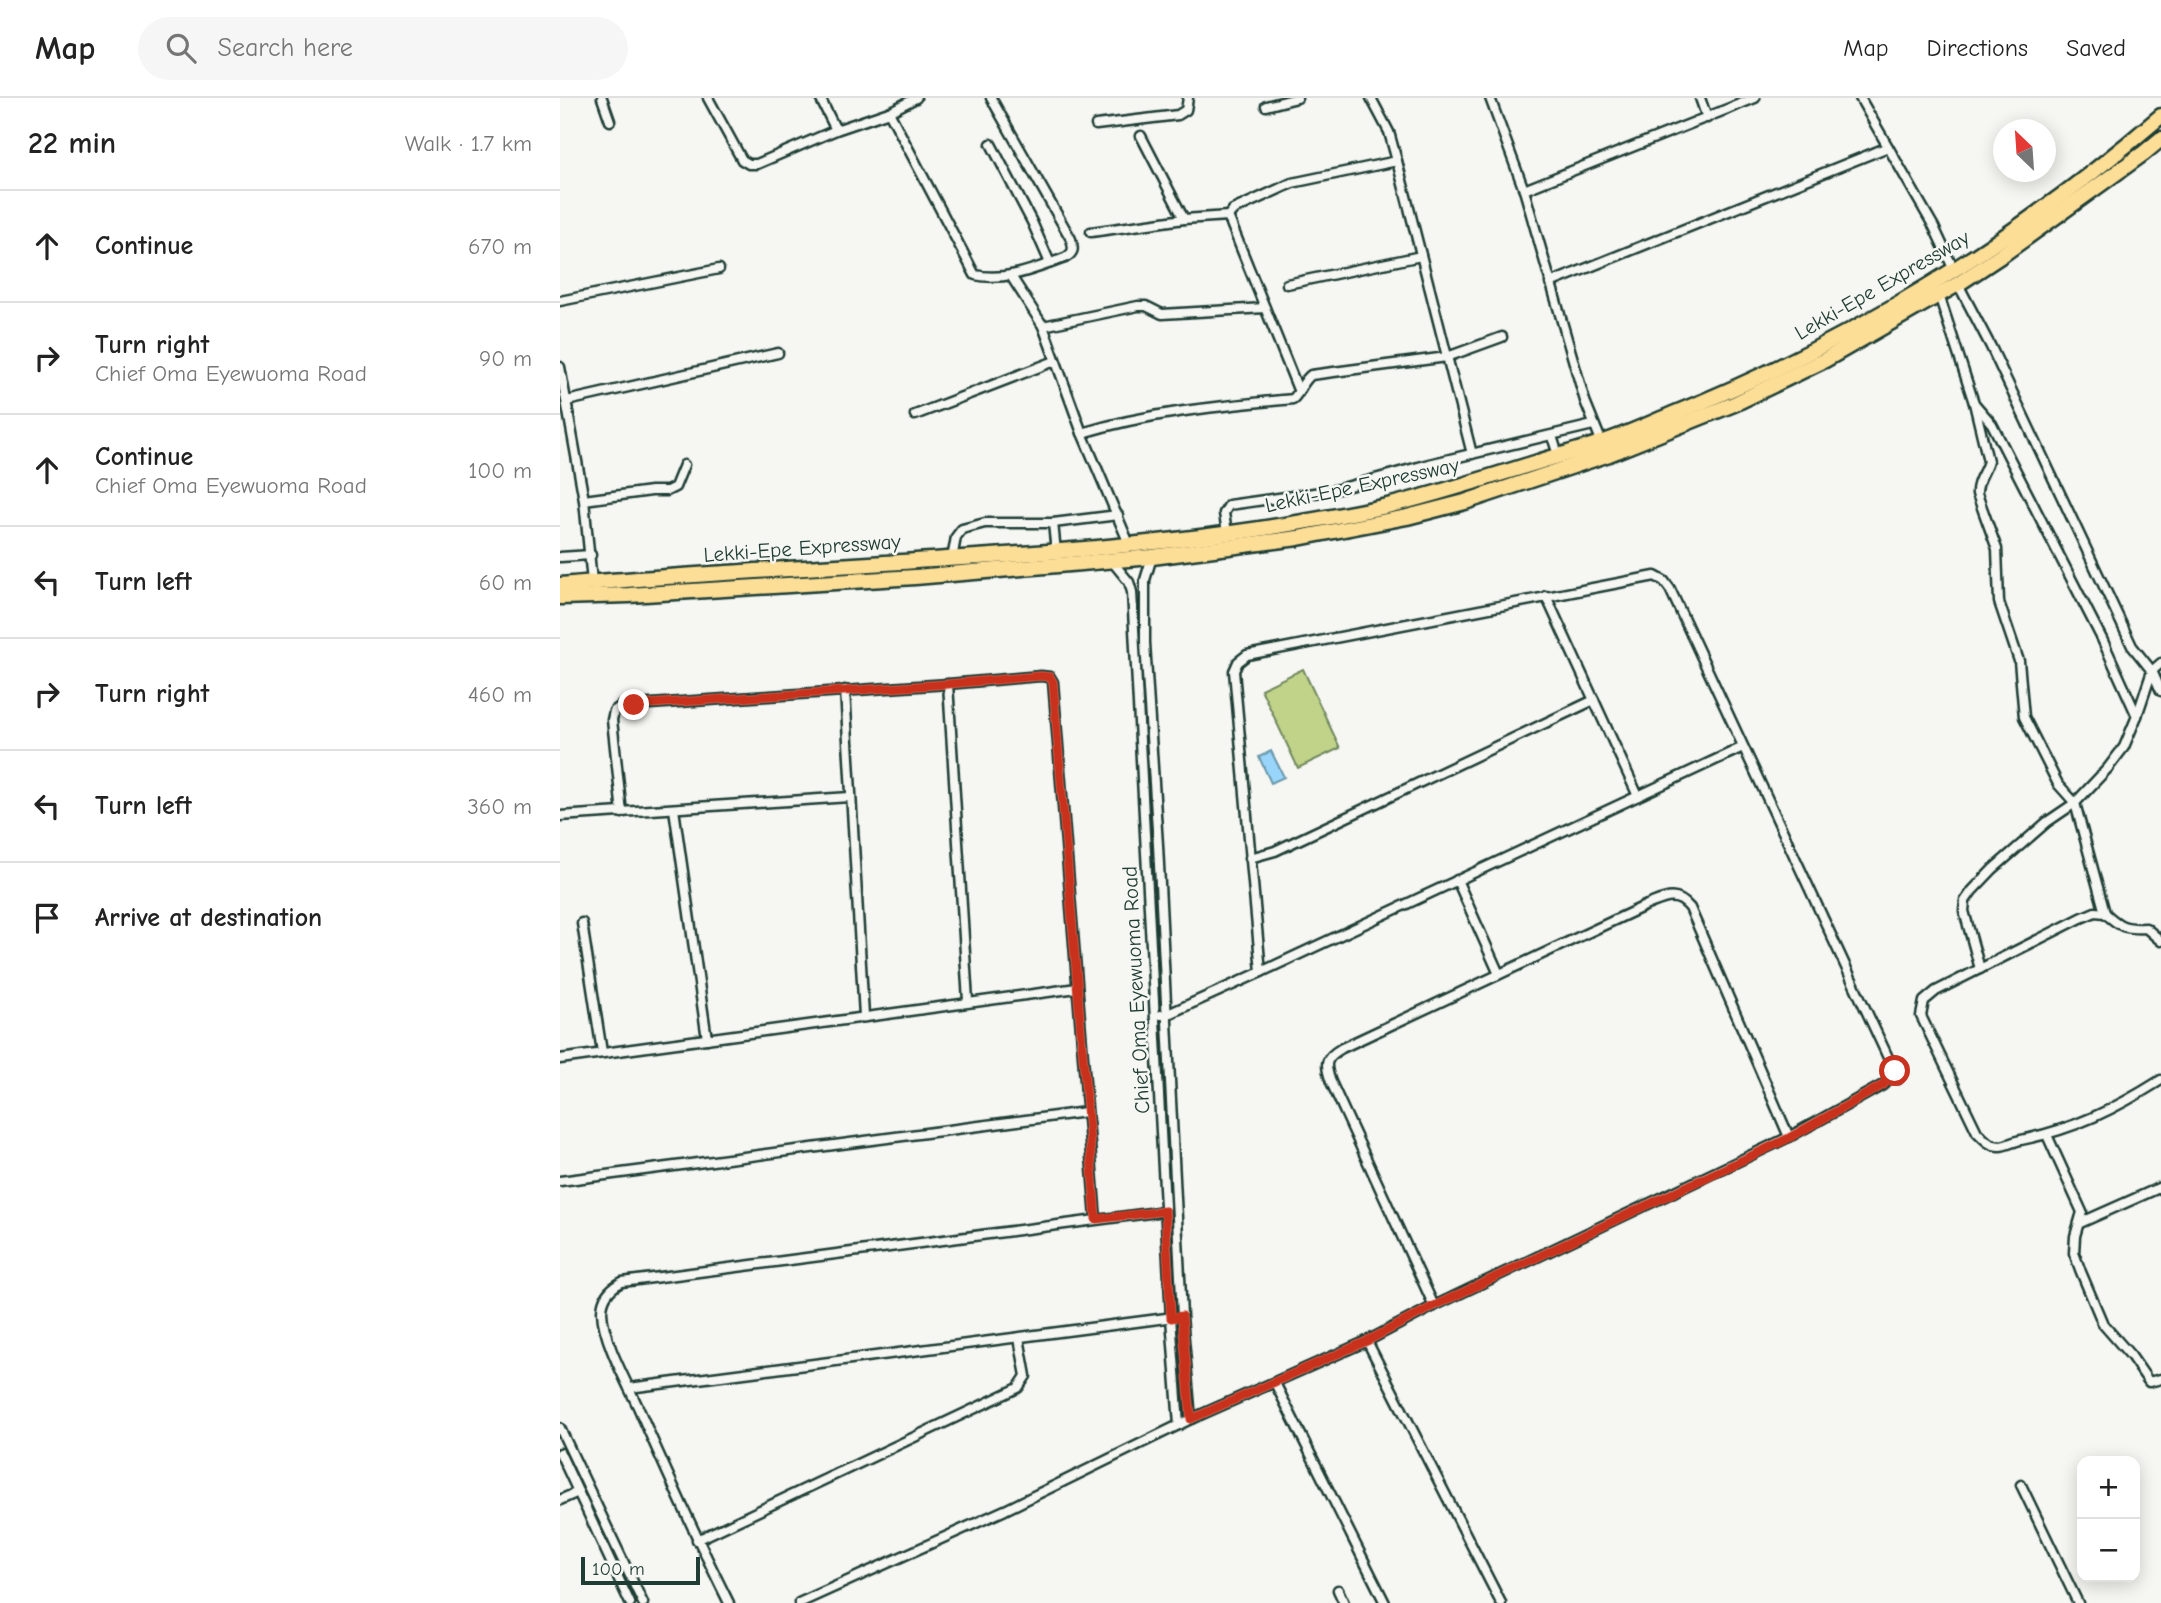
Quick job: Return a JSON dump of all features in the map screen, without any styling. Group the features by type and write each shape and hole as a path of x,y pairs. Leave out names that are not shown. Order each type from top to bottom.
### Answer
{"highway":[{"name":"Lekki-Epe Expressway","path":"560,585 796,577 915,577 1152,557 1298,538 1407,517 1465,502 1609,454 1734,404 1825,360 1939,295 1956,277 2075,187 2161,116"},
{"name":"Lekki-Epe Expressway","path":"560,597 629,595 952,559 1130,546 1227,533 1386,506 1448,491 1602,443 1725,393 1796,359 2024,240 2161,139"}],"street":[{"path":"602,98 610,121"},
{"path":"708,98 742,160 749,164 889,112 916,98"},
{"path":"820,98 836,131"},
{"path":"889,112 975,275 1011,276 1071,254 1073,248 1071,239 992,98"},
{"path":"1096,125 1178,116 1186,110 1188,98"},
{"path":"1266,106 1297,98"},
{"path":"1371,98 1389,132 1472,454"},
{"path":"1490,98 1524,190 1593,425 1602,443"},
{"path":"1700,98 1707,118"},
{"path":"1524,190 1755,98"},
{"path":"1860,98 1934,227 2132,646 2151,671 2161,691"},
{"path":"1142,136 1184,219"},
{"path":"991,144 1050,263"},
{"path":"1550,282 1888,147"},
{"path":"1091,232 1184,219 1228,216 1233,210 1292,183 1397,161"},
{"path":"1228,216 1299,393"},
{"path":"1287,284 1421,256"},
{"path":"560,301 719,269"},
{"path":"1011,276 1043,326 1082,433 1130,546"},
{"path":"1939,295 1974,403 1988,461 1976,487 1998,556 1999,602 2019,661 2023,713 2058,783 2075,803 2105,913 2118,925 2131,929 2146,928 2161,941"},
{"path":"1043,326 1138,306 1146,306 1162,314 1265,308"},
{"path":"1082,433 1177,411 1293,399 1299,393 1303,381 1311,375 1447,357 1502,337"},
{"path":"566,401 778,353"},
{"path":"915,415 1055,361"},
{"path":"560,367 584,500 592,582"},
{"path":"1974,403 1992,424 2102,639 2137,716"},
{"path":"1227,533 1224,513 1229,505 1335,490 1429,464 1593,425"},
{"path":"1552,436 1558,455"},
{"path":"584,500 667,491 675,487 684,465"},
{"path":"952,559 956,537 962,529 985,523 1053,523 1118,515"},
{"path":"1053,523 1056,552"},
{"path":"560,557 591,555"},
{"name":"Chief Oma Eyewuoma Road","path":"1152,557 1145,580 1145,643 1182,1316 1191,1419"},
{"name":"Chief Oma Eyewuoma Road","path":"1111,560 1129,582 1132,592 1179,1425"},
{"path":"800,1603 1004,1510 1191,1419 1367,1341 1434,1306 1789,1138 1883,1085 1889,1078 1898,1079 1670,589 1664,581 1655,576 1247,655 1238,662 1234,671 1261,972"},
{"path":"1546,596 1638,796"},
{"path":"1980,969 1964,911 1965,901 1993,869 2047,822 2075,803 2108,768 2124,747 2151,671 2161,663"},
{"path":"622,813 612,720 614,710 621,706 1050,677 1053,682 1096,1219"},
{"path":"948,684 968,1001"},
{"path":"845,690 864,1016"},
{"path":"1250,858 1275,851 1594,700"},
{"path":"1156,1015 1166,1015 1261,972 1743,747"},
{"path":"560,816 850,797"},
{"path":"674,809 706,1039"},
{"path":"1457,880 1499,974"},
{"path":"1434,1306 1327,1071 1327,1062 1331,1055 1342,1048 1647,905 1676,897 1690,908 1789,1138"},
{"path":"2105,913 2095,912 2081,918 1936,991 1924,1001 1921,1016 1977,1132 1988,1143 2000,1146 2047,1135 2092,1118 2161,1080"},
{"path":"582,923 602,1052"},
{"path":"560,1059 1077,988"},
{"path":"560,1181 1086,1112"},
{"path":"2047,1135 2082,1212 2074,1252 2103,1324 2149,1382 2161,1379"},
{"path":"2080,1223 2161,1187"},
{"path":"729,1603 697,1540 619,1368 604,1326 602,1309 612,1287 622,1283 1165,1211"},
{"path":"629,1388 1182,1316"},
{"path":"697,1540 1018,1388 1026,1376 1019,1338"},
{"path":"1367,1341 1501,1603"},
{"path":"1275,1383 1385,1603"},
{"path":"560,1428 643,1603"},
{"path":"560,1453 630,1603"},
{"path":"2021,1485 2078,1603"},
{"path":"560,1500 578,1492"},
{"path":"1338,1590 1344,1603"}],"green space":[{"path":"1303,669 1340,748 1298,768 1261,689"}],"water":[{"path":"1271,751 1284,777 1271,783 1259,757"}],"route":[{"path":"634,705 1050,677 1053,682 1096,1219 1165,1211 1171,1318 1182,1316 1191,1419 1367,1341 1434,1306 1789,1138 1883,1085 1889,1078 1898,1079 1895,1071"}]}
